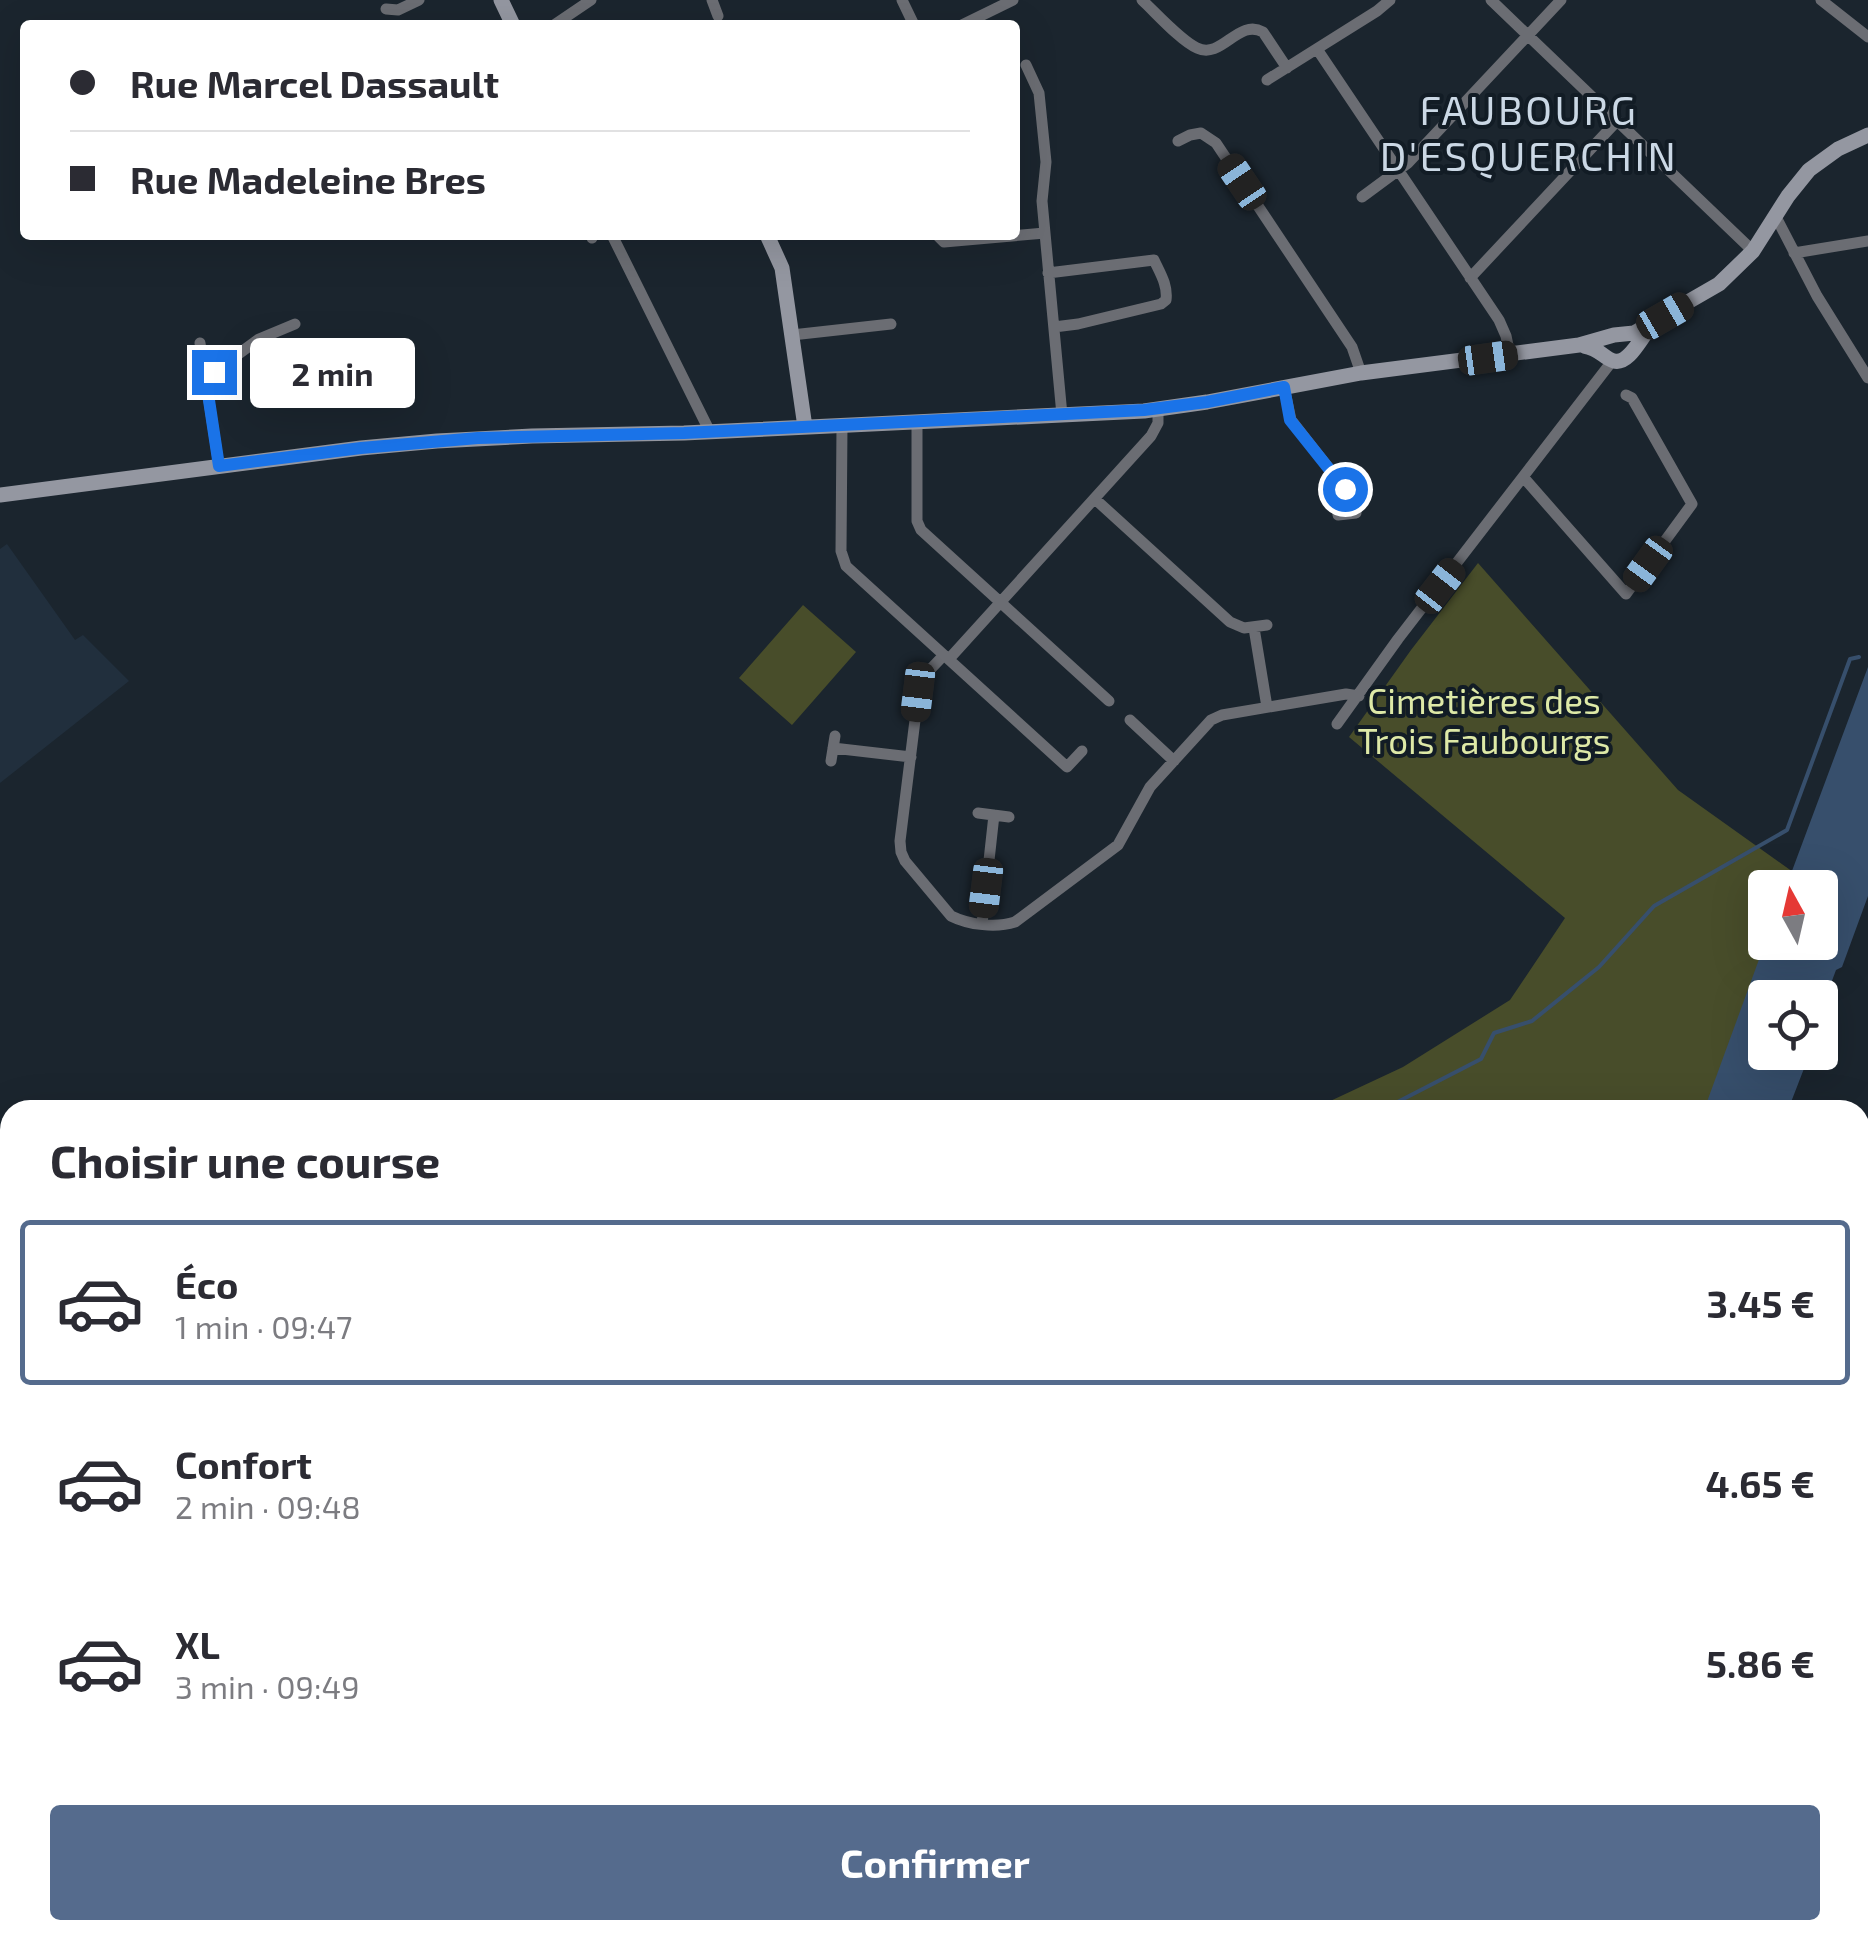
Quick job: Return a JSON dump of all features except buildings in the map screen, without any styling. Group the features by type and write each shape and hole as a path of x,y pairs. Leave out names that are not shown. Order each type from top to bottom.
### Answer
{"main road":[{"path":"0,495 394,445 519,436 710,432 1158,409 1361,373 1579,345 1634,332 1719,284 1753,251 1796,186 1816,164 1868,135"},
{"path":"769,240 782,268 805,427"},
{"path":"1579,345 1624,360 1665,316"},
{"path":"1615,336 1630,341 1631,352"},
{"path":"1609,358 1604,346 1615,336"}],"street":[{"path":"386,10 403,9 420,0"},
{"path":"568,20 592,0"},
{"path":"712,0 718,16"},
{"path":"1142,0 1201,50 1214,48 1246,30 1260,30 1287,68"},
{"path":"1268,80 1390,0"},
{"path":"1491,0 1753,251"},
{"path":"1362,197 1398,171 1561,0"},
{"path":"1821,0 1868,37"},
{"path":"972,20 1008,1"},
{"path":"1316,49 1502,324 1510,354"},
{"path":"1026,65 1039,92 1046,162 1042,195 1044,233 1062,416"},
{"path":"1470,278 1617,121"},
{"path":"1178,141 1195,133 1216,143 1352,347 1361,373"},
{"path":"1776,216 1868,378"},
{"path":"1020,235 1044,233"},
{"path":"614,240 710,432"},
{"path":"942,240 966,240"},
{"path":"1794,253 1868,241"},
{"path":"1048,273 1154,260 1167,290 1167,298 1161,304 1054,327"},
{"path":"205,374 258,339 295,324"},
{"path":"792,335 890,324"},
{"path":"200,343 219,466"},
{"path":"1337,724 1524,478 1609,358"},
{"path":"1284,387 1290,420 1334,474"},
{"path":"1524,478 1626,594 1692,504 1632,398 1626,396"},
{"path":"1158,409 1158,423 1151,436 1000,603 921,682 900,841 906,862 951,916 982,924 1015,922 1118,846 1147,792 1216,717 1346,694 1359,696"},
{"path":"917,423 919,526 1109,701"},
{"path":"842,426 844,562 1067,767 1082,751"},
{"path":"1095,499 1230,622 1244,628 1268,625"},
{"path":"1254,628 1267,707"},
{"path":"1130,720 1174,761"},
{"path":"833,748 911,757"},
{"path":"978,813 1009,817"},
{"path":"982,924 994,815"}],"shaded area":[{"path":"7,544 75,640 83,635 129,681 0,783 0,549"}],"green space":[{"name":"Cimetières des Trois Faubourgs","path":"1478,563 1678,790 1790,870 1748,870 1748,960 1826,960 1818,980 1748,980 1748,1070 1767,1070 1770,1100 1332,1100 1403,1067 1510,1000 1565,918 1349,737"},
{"path":"803,605 856,652 792,725 739,678"}],"water":[{"path":"1868,667 1868,896 1842,967 1836,970 1832,980 1751,980 1759,960 1838,960 1838,870 1792,870"},
{"path":"1748,990 1748,1070 1803,1070 1792,1100 1708,1100"}],"waterway":[{"path":"1401,1100 1481,1059 1494,1033 1532,1021 1599,967 1654,906 1787,830 1850,659 1859,657"}],"district":[{"name":"FAUBOURG D'ESQUERCHIN","path":"1529,132"}],"route":[{"path":"214,372 205,374 219,466 478,438 684,433 1144,410 1284,387 1290,420 1345,489"}]}
